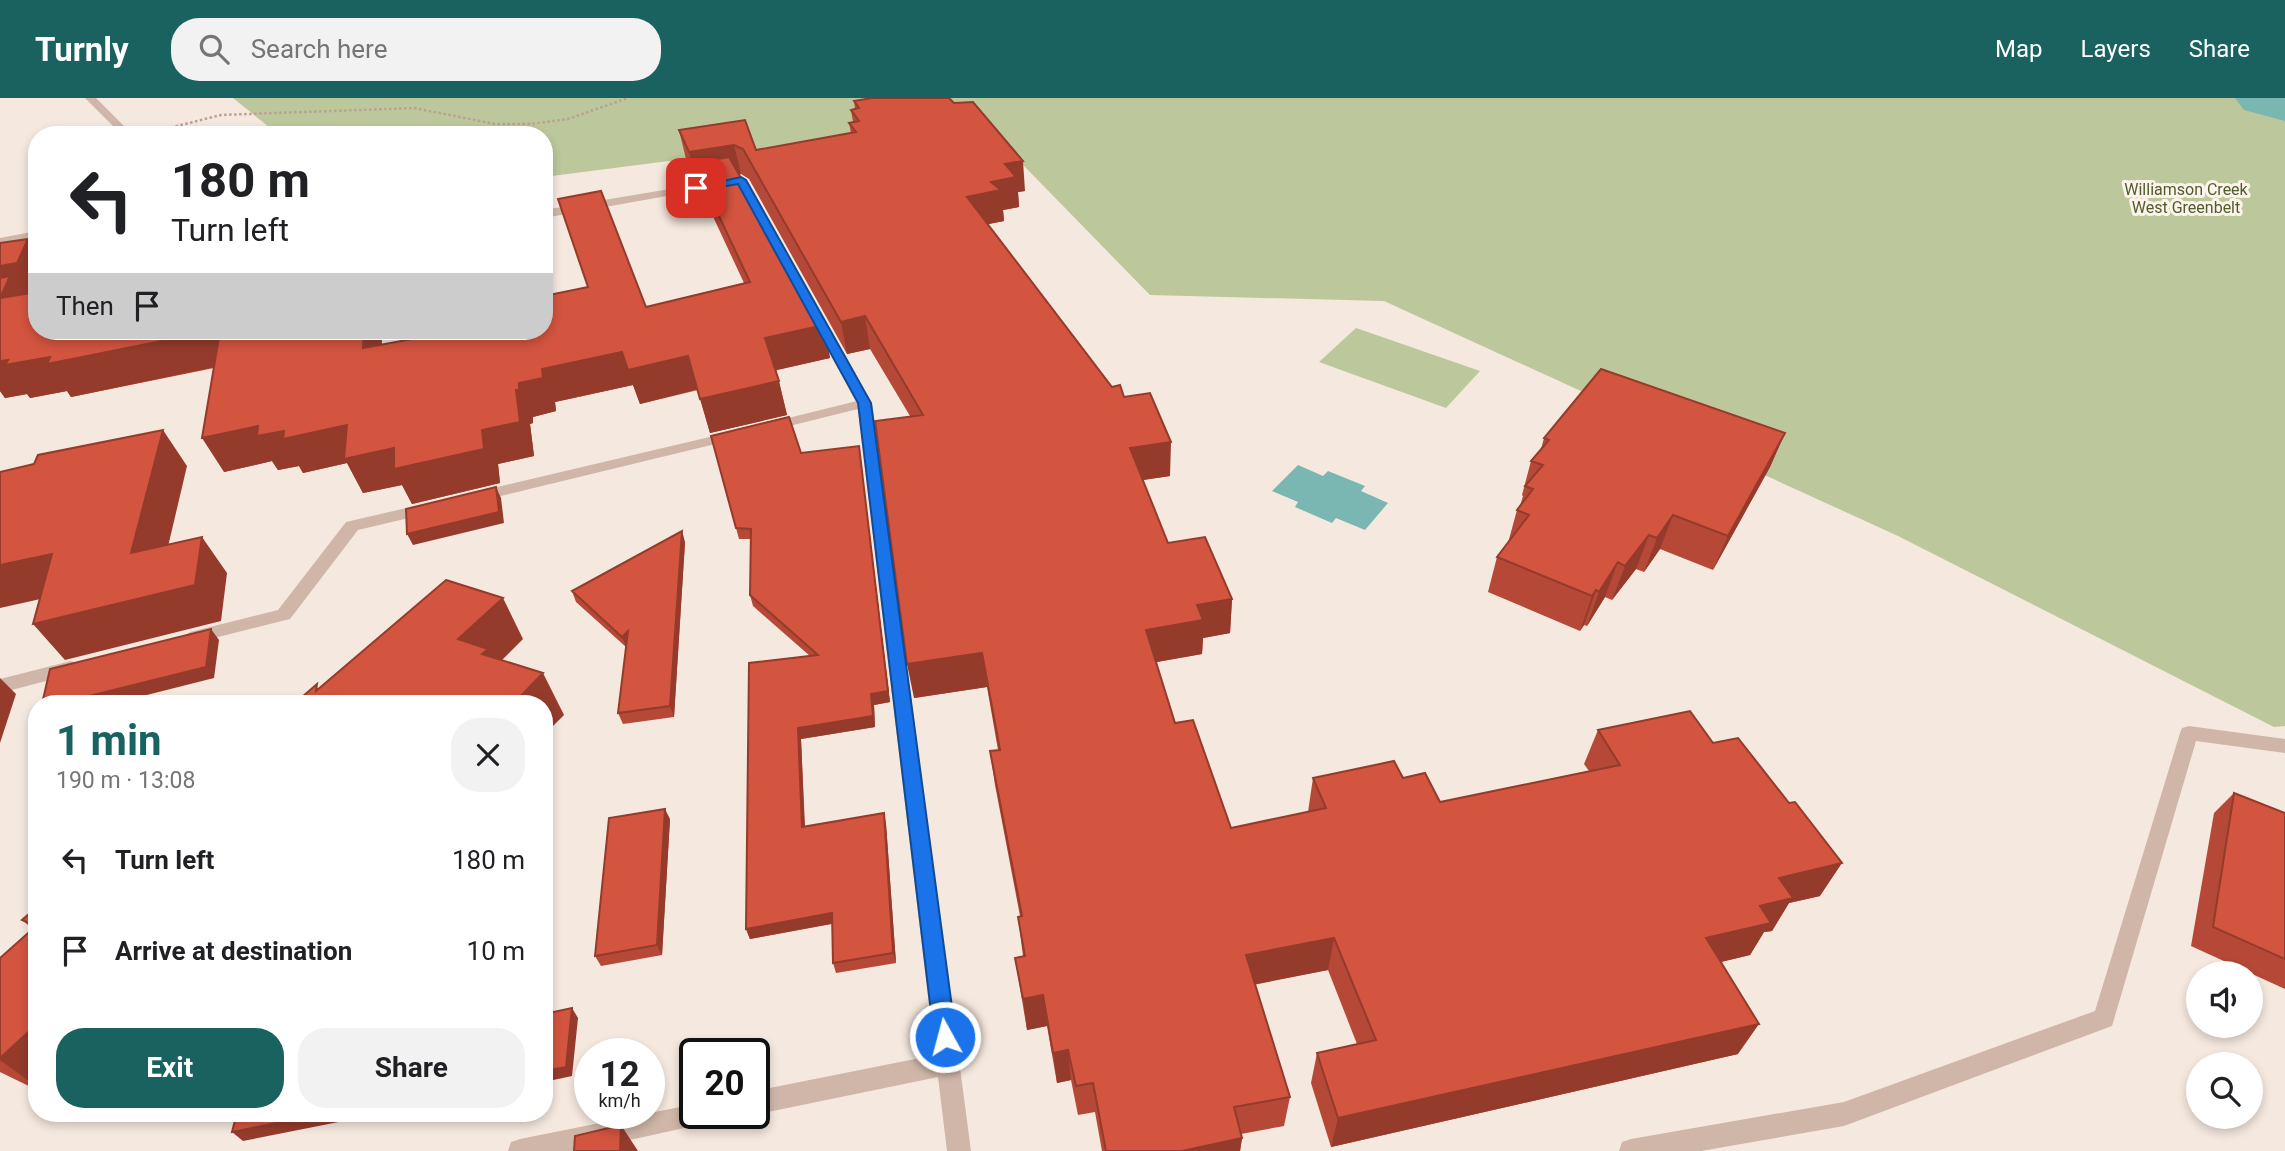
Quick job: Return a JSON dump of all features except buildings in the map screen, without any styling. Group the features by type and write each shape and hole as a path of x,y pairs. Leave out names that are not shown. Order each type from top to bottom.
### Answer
{"street":[{"path":"90,98 119,126"},
{"path":"553,212 741,180"},
{"path":"0,242 28,237"},
{"path":"806,298 864,403 959,1151"},
{"path":"176,642 284,615 352,526 864,403"},
{"path":"0,685 81,665"},
{"path":"1631,1151 1844,1114 2104,1018 2189,733 2285,746"},
{"path":"770,1101 948,1064"},
{"path":"520,1151 679,1119"}],"path":[{"path":"175,126 221,115 414,108 495,124 531,124 568,119 628,98"}],"green space":[{"name":"Williamson Creek West Greenbelt","path":"233,98 2285,98 2285,726 2274,727 1898,536 1384,301 1150,295 980,121 553,176 553,126 268,126"},
{"path":"1356,328 1480,371 1446,408 1319,362"}],"water":[{"path":"1298,465 1323,476 1328,471 1365,486 1361,491 1388,503 1365,530 1336,518 1332,523 1295,507 1298,502 1272,491"}],"waterway":[{"path":"2264,98 2285,104"}],"route":[{"path":"696,188 741,180 864,403 945,1037"}]}
